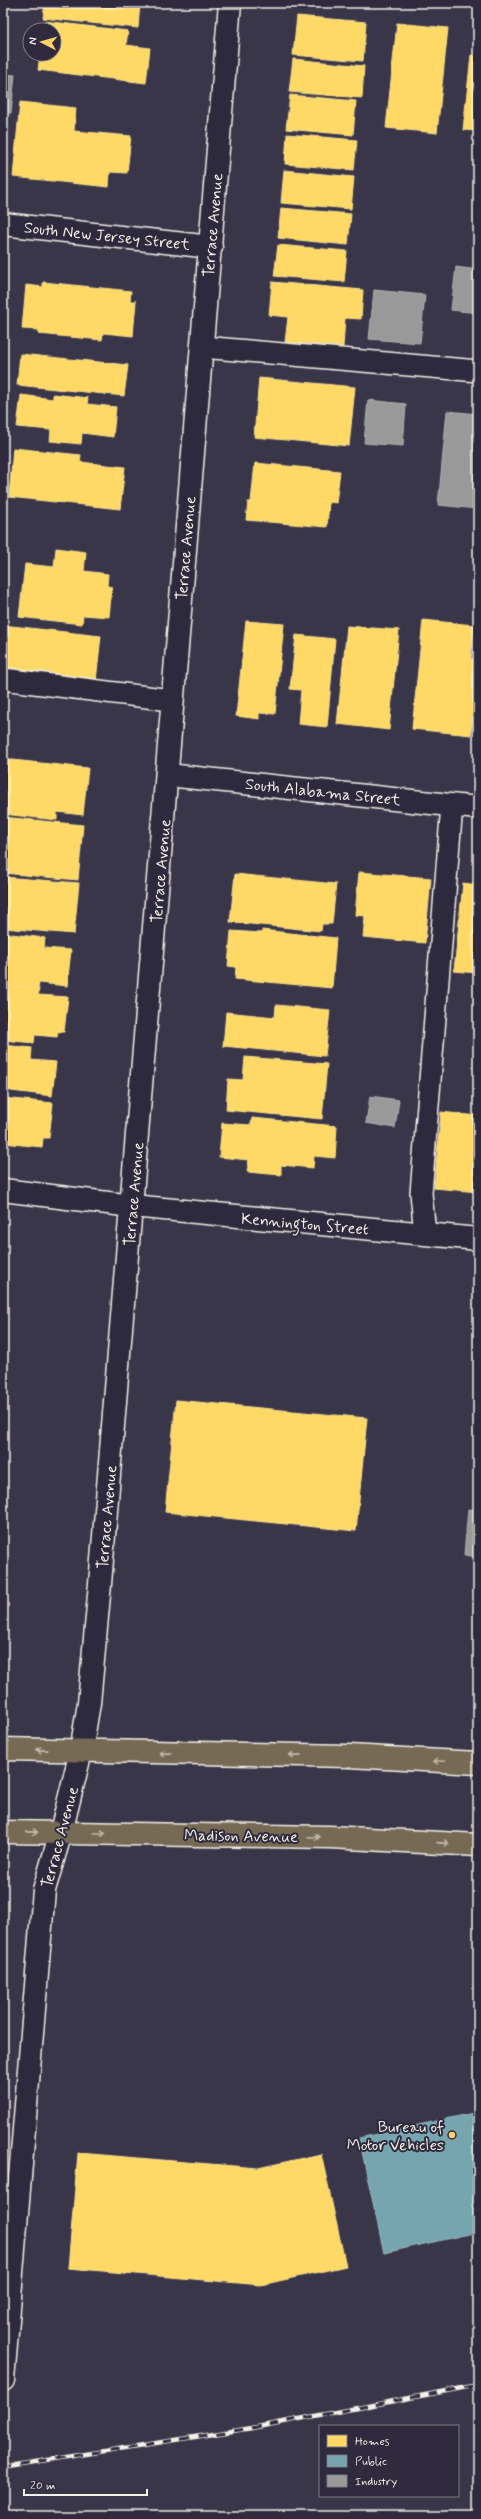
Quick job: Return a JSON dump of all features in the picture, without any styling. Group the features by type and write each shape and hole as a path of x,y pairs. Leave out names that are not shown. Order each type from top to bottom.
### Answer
{"main road":[{"path":"3,1749 349,1756 478,1763"},
{"name":"Madison Avenue","path":"3,1832 322,1837 478,1845"}],"street":[{"name":"Terrace Avenue","path":"3,2380 44,1890 61,1832 81,1751 90,1695 168,775 171,700 211,247 230,3"},
{"name":"South New Jersey Street","path":"3,224 211,247"},
{"name":"South Alabama Street","path":"168,775 478,808"},
{"path":"3,1190 132,1206"},
{"name":"Kennington Street","path":"132,1206 478,1239"}],"lane":[{"path":"202,347 478,371"},
{"path":"3,679 171,700"},
{"path":"425,1234 422,1193 452,805"}],"building: Homes":[{"path":"45,3 140,3 138,28 43,18"},
{"path":"297,16 366,22 363,61 293,55"},
{"path":"62,23 128,31 126,45 150,48 146,83 38,70 39,62 62,62"},
{"path":"397,23 448,28 437,133 386,128"},
{"path":"471,55 478,56 478,131 463,130"},
{"path":"293,59 364,66 362,98 289,92"},
{"path":"290,95 356,101 353,135 286,129"},
{"path":"20,102 76,108 74,131 131,136 127,173 110,172 109,187 13,177"},
{"path":"287,134 357,140 354,170 285,164"},
{"path":"284,170 354,177 351,209 281,203"},
{"path":"281,208 351,214 348,245 278,238"},
{"path":"278,245 347,251 344,282 274,276"},
{"path":"43,282 131,291 130,301 136,301 133,336 103,333 102,340 38,334 39,330 22,329 26,285 43,287"},
{"path":"272,282 363,290 361,319 345,318 343,347 285,342 288,317 269,315"},
{"path":"20,354 128,365 124,396 17,385"},
{"path":"259,378 355,387 349,446 254,437"},
{"path":"53,394 88,398 87,404 116,407 113,437 82,433 81,444 50,441 51,430 17,427 21,395 53,399"},
{"path":"13,448 81,455 80,462 125,467 120,509 9,497"},
{"path":"255,463 340,471 336,503 329,502 327,527 246,520 248,502 251,502"},
{"path":"56,548 86,552 84,571 108,574 107,586 112,587 109,617 83,615 82,624 19,617 25,564 54,567"},
{"path":"423,620 474,625 471,659 478,659 478,669 471,735 412,729"},
{"path":"246,621 284,624 275,714 259,713 259,719 236,716"},
{"path":"3,625 101,636 96,681 3,671"},
{"path":"347,626 399,630 389,730 337,724"},
{"path":"296,635 335,639 327,727 298,724 301,690 290,689"},
{"path":"3,759 88,768 83,815 57,812 57,820 3,814"},
{"path":"3,817 83,825 78,880 3,873"},
{"path":"359,872 431,878 425,943 363,937 365,916 355,915"},
{"path":"235,874 336,884 332,924 322,924 321,931 230,922"},
{"path":"3,877 79,883 74,934 3,928"},
{"path":"463,883 478,885 478,973 454,971"},
{"path":"262,930 336,938 332,988 235,979 236,967 228,966 231,931 262,933"},
{"path":"3,933 45,938 44,948 71,950 67,986 39,983 38,989 3,985"},
{"path":"3,985 39,989 38,995 68,997 64,1032 58,1032 57,1037 35,1035 34,1043 3,1040"},
{"path":"276,1005 330,1010 325,1056 223,1046 226,1012 275,1017"},
{"path":"3,1045 32,1048 31,1060 56,1062 52,1096 3,1090"},
{"path":"245,1057 327,1064 322,1119 226,1110 228,1079 243,1080"},
{"path":"3,1098 53,1103 49,1138 43,1138 42,1147 3,1143"},
{"path":"441,1112 478,1116 478,1192 434,1188"},
{"path":"252,1118 337,1126 335,1158 314,1156 313,1168 281,1165 281,1175 247,1172 249,1160 219,1157 222,1123 251,1125"},
{"path":"176,1400 367,1418 356,1531 165,1512"},
{"path":"78,2153 258,2168 321,2154 346,2266 261,2285 68,2268"}],"building: Public":[{"path":"478,2112 478,2232 384,2253 359,2138"}],"building: Industry":[{"path":"3,74 15,75 11,113 3,113"},
{"path":"456,267 478,270 478,313 451,310"},
{"path":"374,290 425,295 420,343 369,339"},
{"path":"368,400 406,404 403,446 364,443"},
{"path":"447,411 478,414 478,509 438,505"},
{"path":"370,1096 399,1100 395,1128 366,1123"},
{"path":"468,1509 478,1510 478,1557 464,1555"}],"railway":[{"path":"3,2467 252,2428 478,2385"}],"place":[{"name":"Bureau of Motor Vehicles","path":"452,2135"}]}
